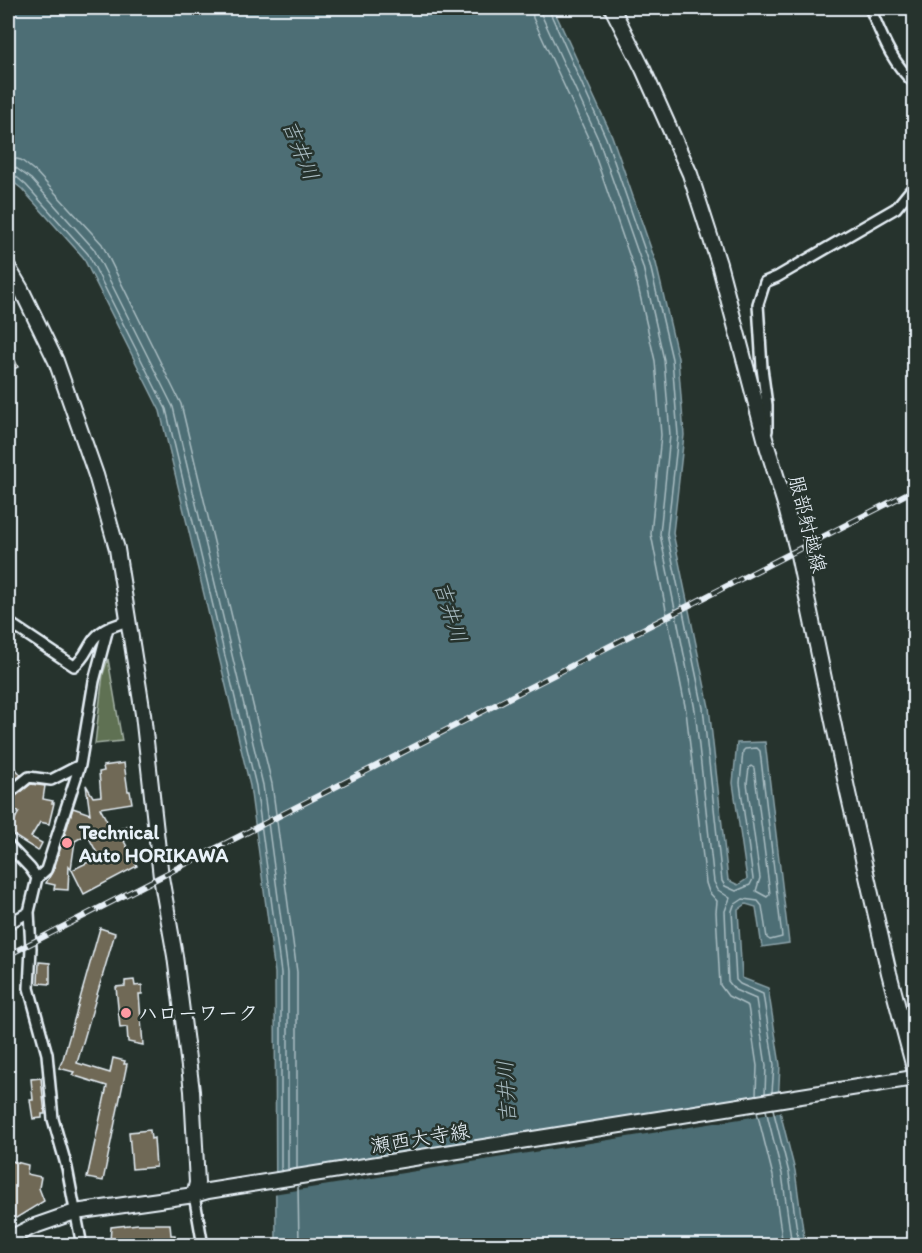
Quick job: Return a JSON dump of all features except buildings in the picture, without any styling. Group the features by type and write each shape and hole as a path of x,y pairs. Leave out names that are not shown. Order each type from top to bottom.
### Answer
{"main road":[{"name":"服部射越線","path":"613,9 690,174 719,264 797,550 848,793 913,1075"},
{"path":"8,267 56,361 96,475 117,549 143,714 161,877 175,956 192,1091 197,1183 201,1193"},
{"name":"瀬西大寺線","path":"8,1239 32,1227 75,1212 913,1075"}],"street":[{"path":"870,8 889,52 899,68 915,83"},
{"path":"767,446 767,405 758,304 765,282 896,208 915,186"},
{"path":"8,622 74,666 79,662 97,633 127,621"},
{"path":"82,1245 67,1168 53,1119 47,1054 29,988 31,948 29,912 37,878 46,870 80,765 94,681 108,628"},
{"path":"8,794 29,777 51,780 80,765"},
{"path":"8,845 37,878"},
{"path":"8,924 29,912"},
{"path":"201,1193 203,1245"}],"green space":[{"path":"108,659 122,741 95,744 103,674"}],"water":[{"name":"吉井川","path":"8,8 553,8 612,136 656,263 678,358 684,435 673,533 709,707 728,880 738,885 747,879 733,783 737,743 765,742 789,943 762,947 756,907 746,904 738,910 742,978 768,988 780,1065 778,1104 795,1171 805,1245 276,1245 275,973 250,786 160,411 83,257 22,189 8,178"}],"pier":[{"path":"781,1104 783,1112 273,1194 272,1175"}],"railway":[{"path":"8,955 914,490"}],"place":[{"name":"Technical Auto HORIKAWA","path":"67,843"},
{"name":"ハローワーク","path":"126,1013"}]}
